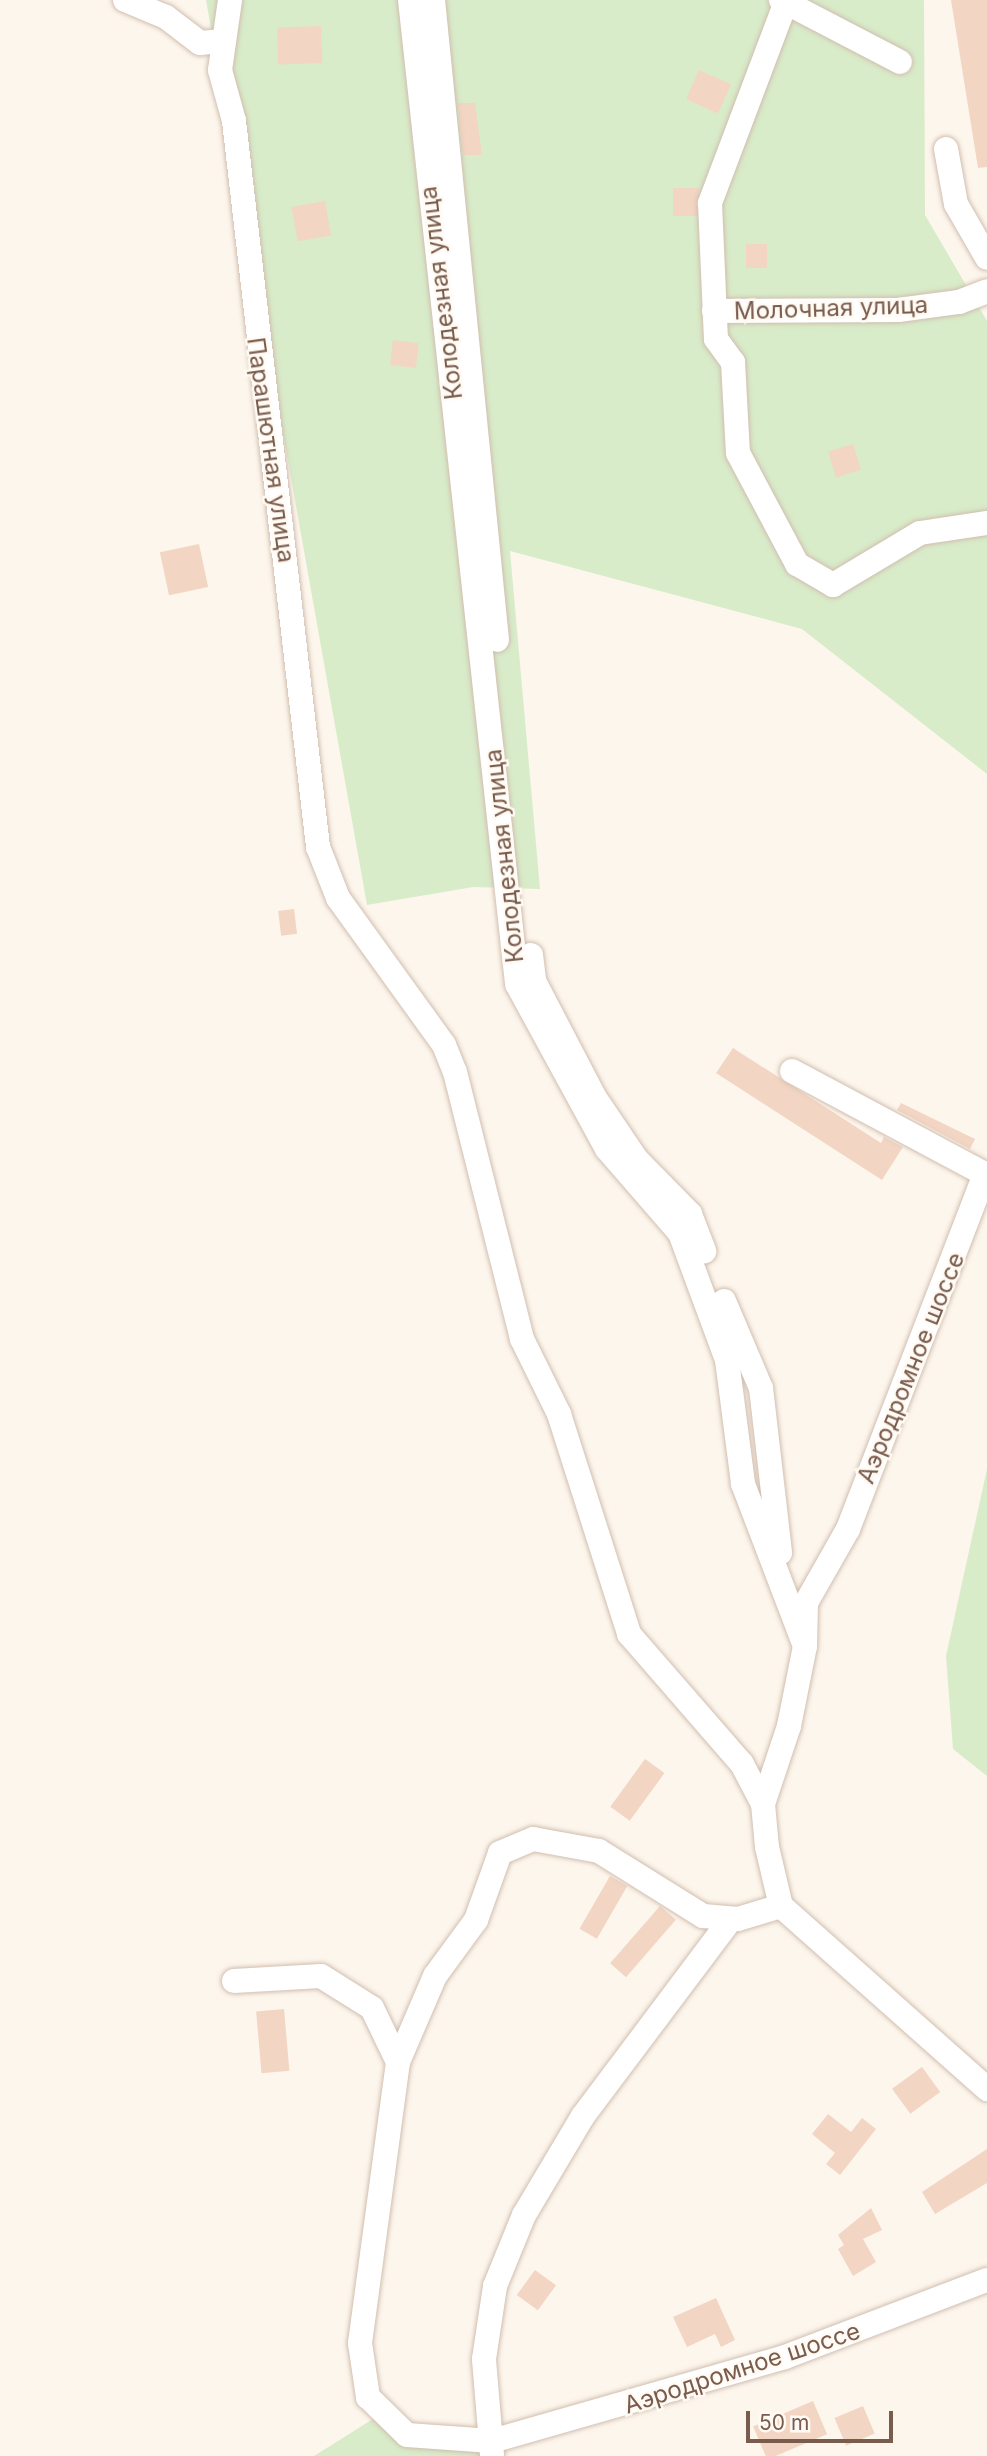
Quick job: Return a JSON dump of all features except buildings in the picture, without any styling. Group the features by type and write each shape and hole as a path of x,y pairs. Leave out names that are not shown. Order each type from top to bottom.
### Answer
{"street":[{"path":"125,0 166,18 200,43 224,41"},
{"name":"Парашютная улица","path":"230,0 219,70 234,121 318,847 338,898 444,1045 455,1073 522,1339 559,1414 629,1634 743,1764 764,1804"},
{"name":"Колодезная улица","path":"410,0 517,984 607,1149 680,1233 727,1360 743,1484 805,1646"},
{"name":"Колодезная улица","path":"433,0 534,981 594,1098 637,1160 690,1214"},
{"name":"Молочная улица","path":"900,62 782,3 710,203 716,339 733,362 738,453 797,564 833,585 920,533 987,523"},
{"path":"946,149 956,204 987,258"},
{"name":"Молочная улица","path":"714,311 898,310 959,302 987,291"},
{"name":"Аэродромное шоссе","path":"780,1906 764,1804 805,1646 806,1603 848,1529 985,1174 792,1071"},
{"name":"Аэродромное шоссе","path":"690,1214 761,1388 781,1557 806,1603"},
{"path":"731,1919 583,2116 524,2215 495,2286 484,2359 492,2449 407,2435 384,2419 360,2371 398,2063 435,1976 476,1920 500,1853 521,1839 599,1851 703,1916 731,1919 780,1906 987,2089"},
{"path":"234,1981 321,1976 372,2008 398,2063"},
{"name":"Аэродромное шоссе","path":"492,2449 785,2357 987,2280"}],"green space":[{"path":"206,0 924,0 925,215 987,321 987,774 802,629 510,551 540,889 473,887 367,905"},
{"path":"987,1469 987,1776 953,1749 946,1656"},
{"path":"381,2414 407,2435 492,2441 492,2456 314,2456"}]}
